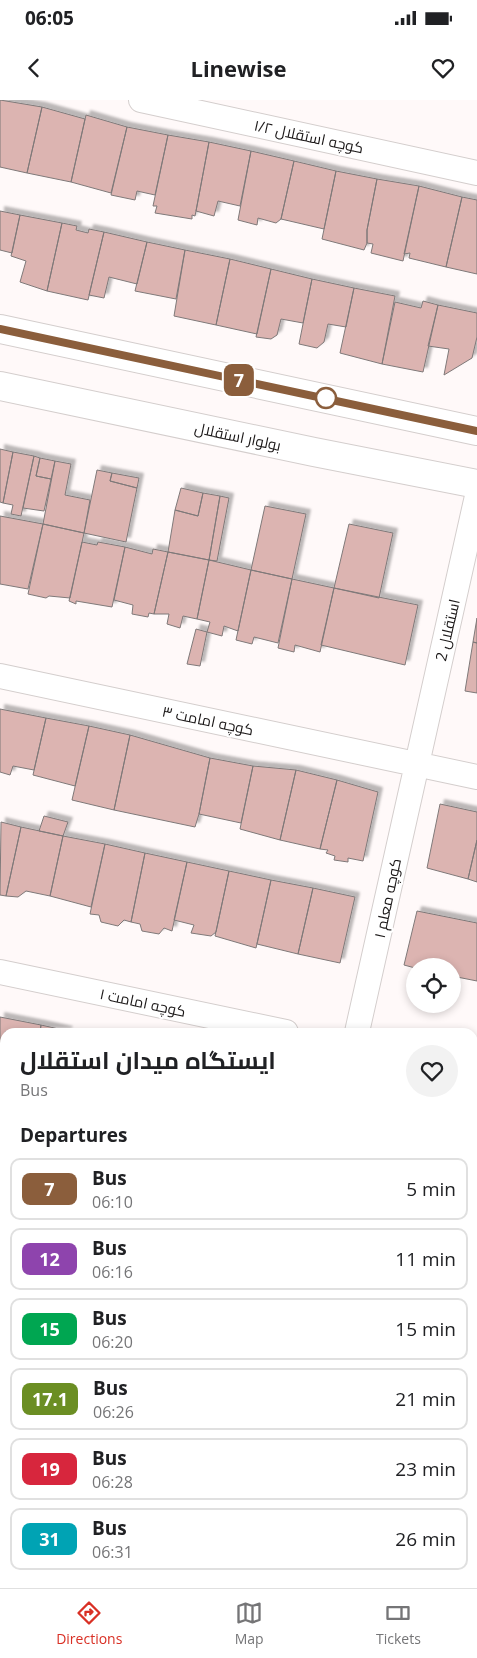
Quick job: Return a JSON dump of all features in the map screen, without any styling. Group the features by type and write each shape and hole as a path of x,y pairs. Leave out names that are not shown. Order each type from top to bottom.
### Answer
{"main road":[{"path":"0,329 477,431"},
{"name":"بولوار استقلال","path":"0,386 477,484"}],"street":[{"name":"کوچه استقلال ۱/۲","path":"141,100 477,173"},
{"name":"استقلال 2","path":"416,764 477,496"},
{"name":"کوچه امامت ۳","path":"0,676 477,776"},
{"name":"کوچه معلم ۱","path":"358,1028 416,764"},
{"name":"کوچه امامت ۱","path":"0,972 267,1028"}],"building":[{"path":"0,100 42,107 27,173 0,167"},
{"path":"42,107 85,119 71,182 27,173"},
{"path":"86,115 127,127 111,193 71,182"},
{"path":"127,127 168,135 155,195 137,191 135,200 111,195"},
{"path":"168,135 209,142 195,216 192,215 192,219 155,213 157,206 153,206"},
{"path":"209,142 251,151 240,206 218,201 214,216 196,211"},
{"path":"251,151 294,161 281,219 276,223 258,218 257,225 238,220"},
{"path":"294,161 336,171 324,229 281,219"},
{"path":"336,171 377,179 367,230 367,243 364,250 322,239"},
{"path":"377,179 419,186 403,261 371,253 373,244 367,243 367,230"},
{"path":"419,186 462,197 446,267 409,258 410,253 404,254"},
{"path":"462,197 477,200 477,274 446,267"},
{"path":"0,211 20,215 12,253 0,250"},
{"path":"20,215 62,223 47,291 20,282 26,261 11,256"},
{"path":"62,223 77,226 76,230 88,233 89,229 104,232 88,300 47,291"},
{"path":"104,232 147,242 137,284 109,277 104,298 89,295"},
{"path":"147,242 185,250 176,299 135,291"},
{"path":"185,250 230,259 216,325 174,316"},
{"path":"230,259 271,269 257,334 216,325"},
{"path":"271,269 312,279 303,323 281,319 277,335 271,339 256,337"},
{"path":"312,279 354,288 346,327 328,324 324,342 317,348 299,344"},
{"path":"354,288 395,296 382,364 340,353"},
{"path":"423,301 438,305 423,372 382,364 395,302 421,308"},
{"path":"438,305 477,313 477,337 472,358 444,375 449,349 428,346"},
{"path":"0,449 13,452 3,503 0,502"},
{"path":"13,452 34,456 21,516 11,514 13,505 3,503"},
{"path":"34,456 40,458 36,476 51,479 44,511 23,508"},
{"path":"40,458 55,461 51,479 36,476"},
{"path":"55,461 71,464 65,495 90,500 84,533 43,524"},
{"path":"97,470 112,473 110,481 137,488 126,542 84,533"},
{"path":"112,473 139,478 137,488 110,481"},
{"path":"181,488 203,493 198,516 175,510"},
{"path":"203,493 220,496 209,560 168,552 175,510 198,516"},
{"path":"220,496 229,498 217,561 209,560"},
{"path":"265,506 306,514 292,579 251,570"},
{"path":"0,516 43,524 28,589 0,584"},
{"path":"43,524 84,533 70,598 49,596 46,598 28,594"},
{"path":"349,524 393,533 379,598 334,588"},
{"path":"82,542 97,545 98,542 125,547 112,607 76,601 76,604 69,601"},
{"path":"125,547 152,554 153,549 168,552 154,614 149,613 148,617 132,614 133,605 114,600"},
{"path":"168,552 209,560 197,619 183,616 180,628 167,624 169,614 154,614"},
{"path":"209,560 251,570 238,631 224,626 222,636 207,632 210,622 197,619"},
{"path":"251,570 292,579 278,643 254,637 252,644 236,640"},
{"path":"292,579 334,588 320,652 295,645 294,652 278,648"},
{"path":"334,588 418,605 405,665 321,645"},
{"path":"477,618 477,643 473,642"},
{"path":"196,629 207,632 200,666 187,664"},
{"path":"473,642 477,643 477,693 465,691"},
{"path":"0,709 46,718 34,770 13,766 10,775 0,772"},
{"path":"46,718 89,726 75,786 33,775"},
{"path":"89,726 130,735 114,810 72,800"},
{"path":"130,735 210,758 195,827 114,810"},
{"path":"210,758 253,766 241,823 199,814"},
{"path":"253,766 296,770 280,840 240,829"},
{"path":"296,770 337,780 320,849 280,840"},
{"path":"337,780 378,792 363,861 348,858 348,862 334,860 335,856 326,853 328,850 320,849"},
{"path":"440,804 477,812 477,840 468,879 427,868"},
{"path":"44,816 68,822 63,836 39,831"},
{"path":"1,822 21,827 6,896 0,895"},
{"path":"21,827 63,836 50,896 26,891 18,897 6,896"},
{"path":"63,836 105,844 91,907 50,896"},
{"path":"477,840 477,882 468,879"},
{"path":"105,844 145,853 131,922 124,920 118,926 101,922 99,915 90,914"},
{"path":"145,853 187,862 172,931 164,928 159,934 142,931 140,924 131,922"},
{"path":"187,862 229,871 216,932 211,936 191,933 194,925 174,920"},
{"path":"229,871 271,880 256,948 215,936"},
{"path":"271,880 313,888 298,954 257,944"},
{"path":"313,888 355,897 340,963 298,954"},
{"path":"417,911 477,923 477,981 461,978 461,958 406,958 406,966 404,965"},
{"path":"0,1017 41,1025 41,1028 0,1028"},
{"path":"41,1025 54,1028 41,1028"}],"bus line":[{"name":"7","path":"0,329 477,431"}]}
